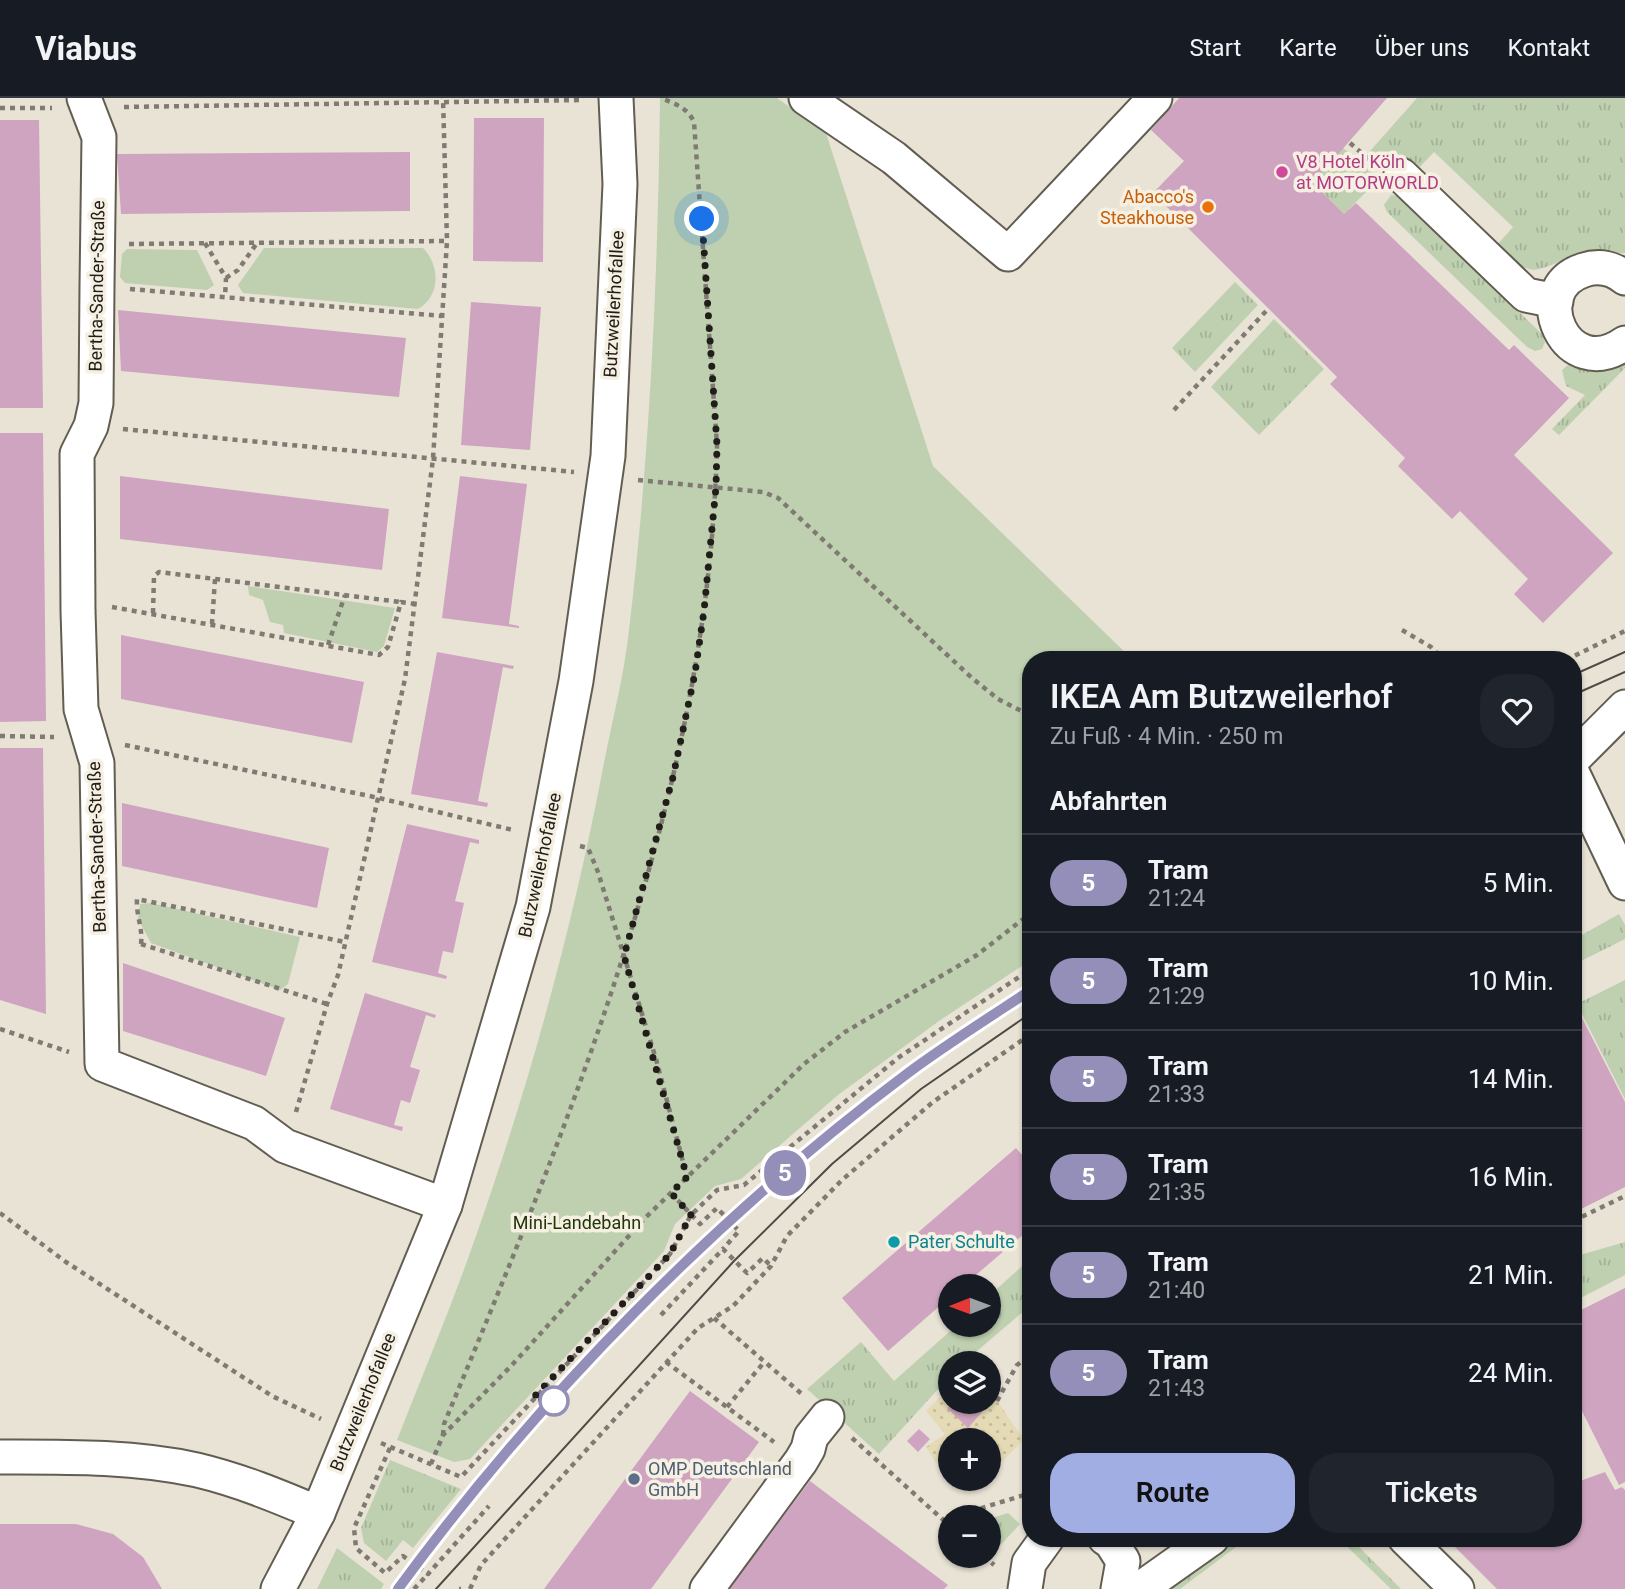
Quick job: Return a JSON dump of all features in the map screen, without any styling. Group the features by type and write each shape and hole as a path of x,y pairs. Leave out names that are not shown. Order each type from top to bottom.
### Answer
{"street":[{"path":"806,98 894,158 1008,254 1155,98"},
{"name":"Butzweilerhofallee","path":"278,1589 318,1513 445,1205 533,907 576,681 605,475 620,184 617,99"},
{"name":"Bertha-Sander-Straße","path":"86,103 99,137 96,403 91,426 77,454 78,611 81,709 97,763 102,1064"},
{"path":"1401,175 1526,295 1556,301"},
{"path":"1625,278 1606,268 1580,271 1569,278 1556,301 1555,317 1560,332 1570,344 1584,352 1600,354 1615,351 1625,343"},
{"path":"1582,750 1625,707"},
{"path":"1582,793 1625,883"},
{"path":"102,1064 254,1123 285,1146 445,1205"},
{"path":"707,1589 801,1461 811,1437 827,1417"},
{"path":"0,1457 128,1460 196,1470 252,1485 318,1513"},
{"path":"1025,1589 1029,1563 1041,1547"},
{"path":"1114,1547 1123,1560 1118,1589"},
{"path":"1140,1589 1199,1547"},
{"path":"1414,1547 1457,1589"}],"path":[{"path":"430,1464 551,1165 624,956 673,777 695,673 716,487 717,445 694,122 690,113 661,98"},
{"path":"0,108 86,103 617,99"},
{"path":"285,1146 338,975 379,798 383,764 405,679 433,458 447,241 444,100"},
{"path":"98,244 447,241"},
{"path":"205,243 226,278 225,297"},
{"path":"226,278 238,270 257,243"},
{"path":"97,286 442,316"},
{"path":"1174,410 1268,309"},
{"path":"91,426 605,475"},
{"path":"646,481 763,492 778,498 972,678 998,699 1022,711"},
{"path":"153,613 154,576 159,572 415,604"},
{"path":"212,624 215,579"},
{"path":"328,645 345,595"},
{"path":"78,611 116,606 379,655 385,652 401,602"},
{"path":"1402,630 1435,651"},
{"path":"1582,652 1625,631"},
{"path":"0,736 88,738 379,798 588,848 624,956 687,1177"},
{"path":"141,944 142,931 136,918 137,899 345,942"},
{"path":"443,1435 671,1193 804,1064 835,1040 977,955 1022,920"},
{"path":"100,931 327,1004"},
{"path":"428,1574 403,1556 385,1573 356,1548 354,1528 390,1448 461,1477 670,1254 691,1215 717,1190 744,1185 898,1058 1022,975"},
{"path":"0,1029 102,1064"},
{"path":"470,1589 481,1565 698,1328 733,1306 771,1266 787,1236 842,1180 933,1102 1022,1040"},
{"path":"661,1315 739,1231 717,1208 700,1224 671,1193"},
{"path":"1582,1217 1625,1196"},
{"path":"0,1213 66,1262 272,1396 351,1431"},
{"path":"723,1249 747,1273 763,1258 771,1266"},
{"path":"727,1407 765,1361"},
{"path":"1001,1394 1017,1365 1022,1361"},
{"path":"666,1362 801,1461"},
{"path":"993,1505 1022,1496"},
{"path":"414,1589 489,1506"}],"green space":[{"name":"Mini-Landebahn","path":"660,98 777,98 826,133 933,466 1124,651 1022,651 1022,966 939,1021 838,1095 741,1179 715,1186 675,1224 664,1251 470,1459 454,1462 397,1440 468,1259 515,1119 548,1005 590,831 627,648 648,431"},
{"path":"1417,98 1625,98 1625,253 1587,253 1541,269 1526,268 1497,245 1513,227 1434,152 1417,170 1403,156 1390,169 1370,151"},
{"path":"1343,148 1380,178 1344,214 1313,183"},
{"path":"1391,195 1399,196 1542,334 1545,342 1542,349 1535,351 1527,347 1387,212 1384,205"},
{"path":"264,248 423,248 433,263 436,280 431,296 418,309 243,293 238,285"},
{"path":"127,249 197,250 214,285 207,290 125,283 120,277 122,254"},
{"path":"1235,282 1258,305 1195,372 1172,348"},
{"path":"1274,319 1324,369 1259,435 1211,387"},
{"path":"1625,361 1625,368 1559,435 1552,429 1585,395 1566,386 1562,370 1568,365"},
{"path":"248,586 395,608 384,646 377,652 284,633 283,625 270,622 263,600 249,595"},
{"path":"151,903 300,937 288,984 280,990 151,943 138,919 140,904"},
{"path":"1619,914 1625,925 1625,939 1582,960 1582,935"},
{"path":"1625,980 1625,1099 1582,1014 1582,1002"},
{"path":"1625,1242 1625,1275 1582,1297 1582,1254"},
{"path":"1022,1266 1022,1313 1001,1331 1001,1285"},
{"path":"944,1337 993,1337 977,1351 938,1351 938,1389 879,1454 807,1389 861,1342 894,1381"},
{"path":"390,1460 461,1489 413,1548 403,1540 386,1561 364,1543 361,1528"},
{"path":"1008,1513 1020,1524 1001,1544 1001,1515"},
{"path":"1222,1547 1236,1547 1180,1589 1168,1589"},
{"path":"1347,1547 1359,1547 1401,1589 1391,1589"},
{"path":"337,1548 384,1584 381,1589 317,1589"}],"sand":[{"path":"938,1399 938,1414 1001,1414 1001,1406 1022,1436 1022,1441 1001,1462 1001,1428 940,1428 926,1411"},
{"path":"938,1439 938,1462 936,1463 926,1447"}],"building":[{"path":"1179,98 1387,98 1313,183 1344,214 1356,203 1509,350 1514,345 1569,398 1514,455 1613,553 1543,623 1514,594 1528,579 1460,511 1452,519 1398,466 1405,458 1330,384 1337,377 1153,193 1184,161 1151,130"},
{"path":"474,118 544,118 543,262 473,261"},
{"path":"0,120 39,120 43,408 0,408"},
{"path":"410,152 410,211 121,214 117,154"},
{"path":"471,302 541,307 530,450 461,445"},
{"path":"118,310 406,338 399,397 121,371"},
{"path":"0,433 43,433 46,721 0,722"},
{"path":"120,476 389,509 382,570 120,539"},
{"path":"460,476 527,484 509,624 519,628 442,618"},
{"path":"121,635 364,682 352,743 121,699"},
{"path":"437,652 514,666 513,669 503,667 478,801 488,803 487,807 411,794"},
{"path":"0,748 43,748 46,1014 0,1000"},
{"path":"122,803 329,848 317,908 122,866"},
{"path":"407,824 479,840 479,844 470,842 455,901 464,903 453,953 443,951 438,973 447,976 446,979 372,962"},
{"path":"123,963 285,1018 266,1076 123,1031"},
{"path":"365,993 436,1015 435,1018 426,1015 410,1067 420,1070 410,1103 401,1100 394,1125 403,1127 402,1131 330,1109"},
{"path":"1582,1018 1625,1102 1625,1187 1582,1208"},
{"path":"1016,1148 1022,1155 1022,1236 977,1274 938,1274 938,1307 888,1351 842,1298"},
{"path":"1625,1288 1625,1482 1619,1485 1582,1411 1582,1310"},
{"path":"690,1391 759,1442 651,1589 544,1589"},
{"path":"953,1414 980,1414 968,1428"},
{"path":"919,1429 930,1439 918,1452 907,1441"},
{"path":"1605,1472 1615,1490 1622,1487 1625,1490 1625,1589 1497,1589 1455,1547 1582,1547 1582,1480"},
{"path":"810,1481 948,1585 944,1589 729,1589"},
{"path":"0,1524 76,1524 113,1534 143,1557 162,1589 0,1589"}],"tram line":[{"path":"1582,671 1625,652"},
{"path":"1582,691 1625,672"},
{"path":"398,1589 510,1447 634,1313 700,1248 837,1128 923,1062 1022,996"},
{"name":"5","path":"398,1589 480,1484 554,1401 622,1328 729,1221 817,1144 909,1072 1022,996"},
{"path":"436,1589 734,1261 832,1164 921,1089 1022,1019"}],"place":[{"name":"V8 Hotel Köln at MOTORWORLD","path":"1282,172"},
{"name":"Abacco's Steakhouse","path":"1208,207"},
{"name":"Pater Schulte","path":"894,1242"},
{"name":"OMP Deutschland GmbH","path":"634,1479"}],"route":[{"path":"554,1401 533,1398 587,1338 670,1254 691,1215 671,1193 687,1177 656,1059 624,956 673,777 695,673 704,611 716,487 717,445 702,219"}]}
